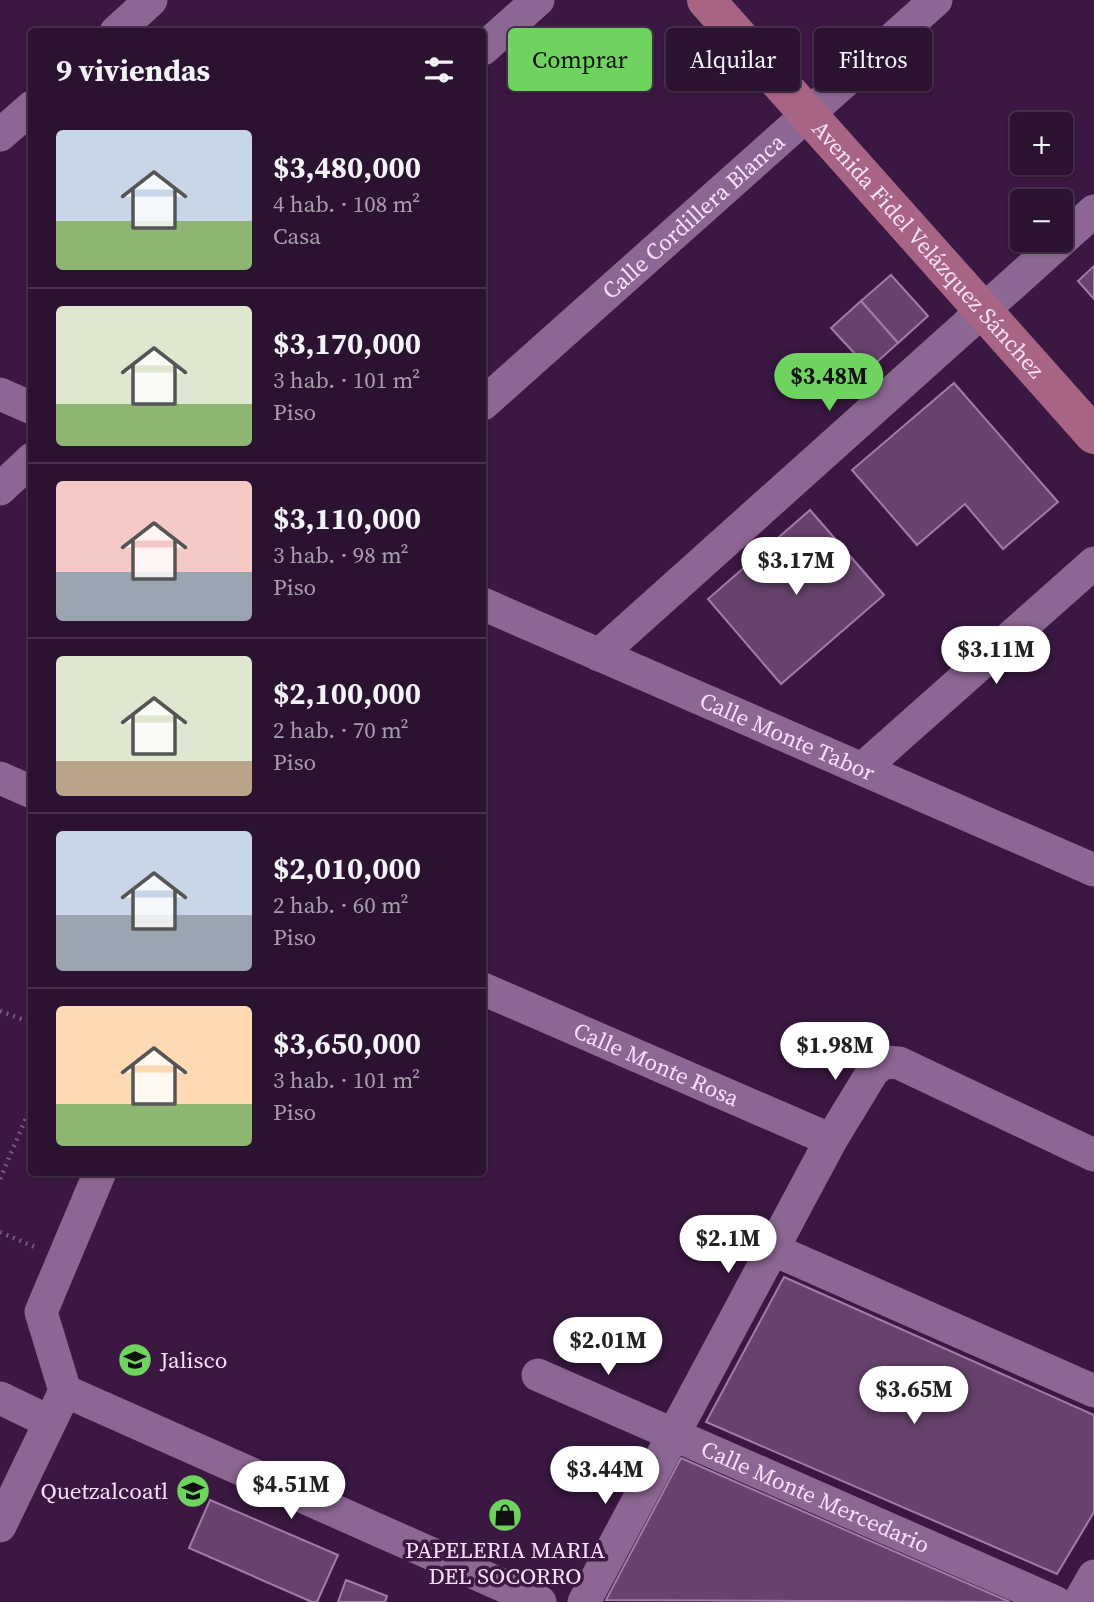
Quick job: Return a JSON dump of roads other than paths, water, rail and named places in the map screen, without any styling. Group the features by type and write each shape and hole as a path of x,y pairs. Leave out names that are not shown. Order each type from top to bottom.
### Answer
{"street":[{"path":"120,28 151,0"},
{"path":"486,47 538,0"},
{"name":"Avenida Fidel Velázquez Sánchez","path":"706,0 1094,435"},
{"name":"Calle Cordillera Blanca","path":"486,401 936,0"},
{"path":"0,135 28,110"},
{"path":"600,655 1094,211"},
{"path":"0,394 28,406"},
{"path":"0,489 28,463"},
{"path":"862,769 1094,563"},
{"name":"Calle Monte Tabor","path":"486,605 1094,870"},
{"path":"0,778 28,790"},
{"name":"Calle Monte Rosa","path":"486,990 831,1140"},
{"path":"584,1602 831,1140 873,1071 884,1062 899,1063 1094,1155"},
{"path":"0,1526 65,1391 41,1311 98,1176"},
{"path":"772,1249 1094,1391"},
{"name":"Calle Monte Mercedario","path":"538,1375 1055,1602"},
{"path":"65,1391 540,1602"},
{"path":"0,1398 50,1422"},
{"path":"1079,1602 1094,1576"}],"place":[{"name":"Jalisco","path":"135,1360"},
{"name":"Quetzalcoatl","path":"193,1491"},
{"name":"PAPELERIA MARIA DEL SOCORRO","path":"505,1515"}]}
